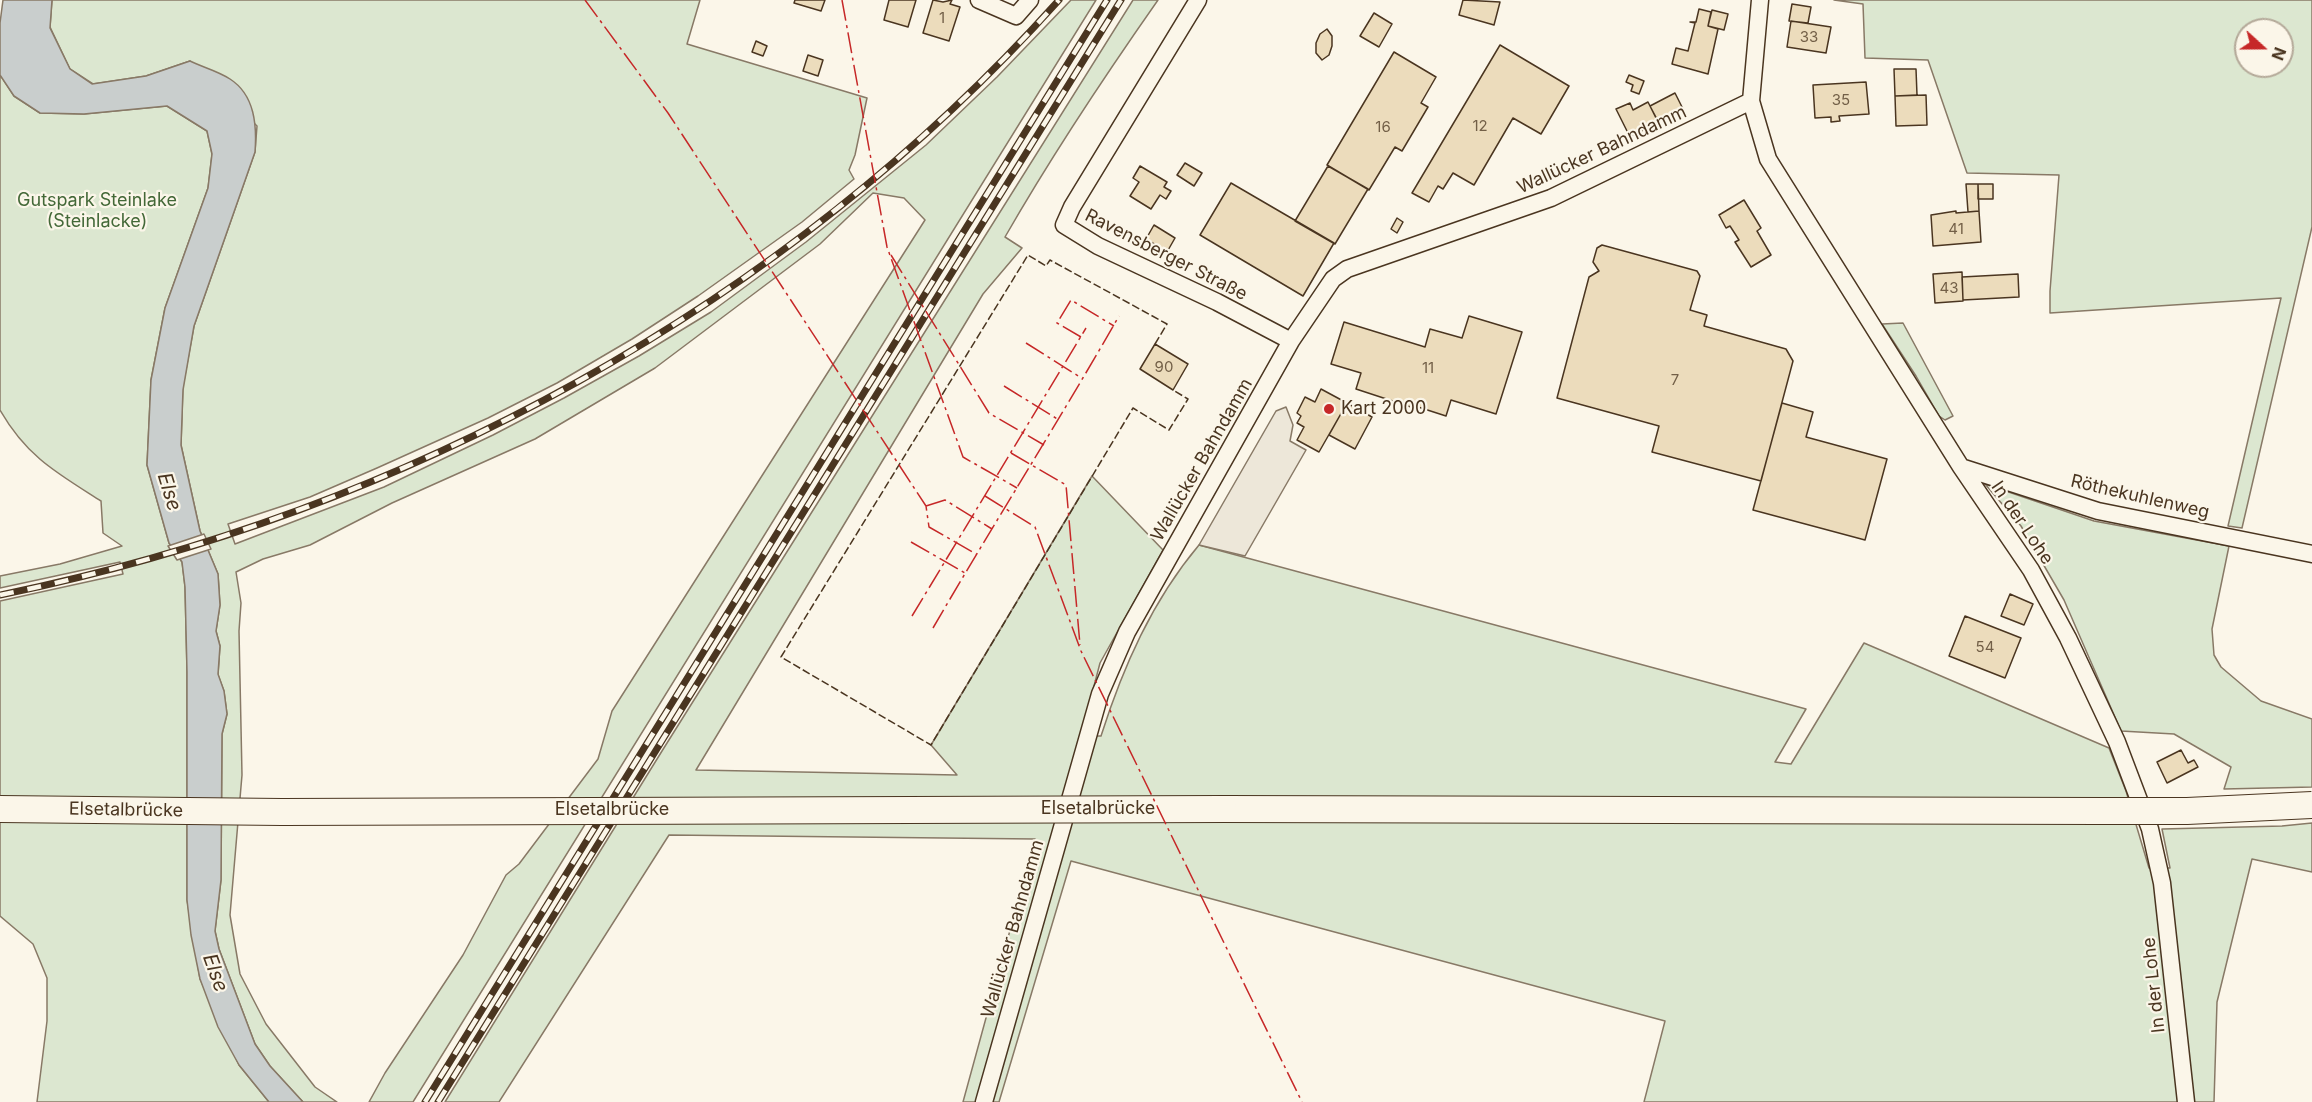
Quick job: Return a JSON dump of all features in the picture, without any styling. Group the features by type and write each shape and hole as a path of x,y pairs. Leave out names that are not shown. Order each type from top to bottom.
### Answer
{"main road":[{"name":"Elsetalbrücke","path":"0,810 282,812 1223,809 2187,811 2312,805"}],"street":[{"path":"979,0 1016,16 1030,0"},
{"name":"Ravensberger Straße","path":"1198,0 1072,207 1064,225 1098,246 1217,302 1291,341"},
{"name":"In der Lohe","path":"1760,0 1751,101 1768,159 1961,467 2031,570 2068,638 2117,742 2150,829 2162,883 2186,1102"},
{"name":"Wallücker Bahndamm","path":"984,1102 1100,694 1127,632 1291,341 1333,279 1347,269 1551,198 1751,101"},
{"name":"Röthekuhlenweg","path":"1961,467 2098,511 2312,554"}],"green space":[{"path":"52,0 700,0 687,44 867,98 855,155 849,170 854,179 802,222 698,296 632,339 557,383 488,418 310,497 228,524 235,544 384,487 493,435 639,356 711,312 806,242 926,145 997,77 1071,0 1096,0 413,1102 369,1102 385,1073 463,955 506,875 519,864 598,759 612,711 925,220 904,198 873,193 820,244 655,368 535,439 392,503 310,545 263,559 236,572 241,603 239,631 242,775 230,915 240,974 266,1024 315,1087 337,1102 303,1102 270,1066 255,1044 219,949 215,931 221,880 222,734 227,714 224,691 218,675 220,646 216,631 220,605 218,574 200,531 181,445 183,386 194,326 255,152 257,126 190,61 146,76 93,84 70,69 50,27"},
{"path":"1133,0 1158,0 1079,117 1005,237 1022,248 983,294 696,770 957,775 931,745 1092,476 1163,550 1100,663 1081,736 1101,736 1129,660 1153,612 1182,566 1199,545 1806,709 1775,762 1791,764 1864,643 2109,748 2126,791 2149,868 2170,868 2162,829 2312,823 2312,872 2252,859 2217,1002 2214,1102 1644,1102 1665,1021 1071,861 999,1102 963,1102 1035,839 669,835 499,1102 445,1102 662,751"},
{"path":"1834,0 2312,0 2312,227 2242,528 2228,526 2281,298 2050,313 2059,175 1967,173 1928,60 1865,58 1863,4"},
{"name":"Gutspark Steinlake (Steinlacke)","path":"0,75 14,96 40,113 84,114 167,106 207,131 212,154 208,188 165,308 151,380 147,465 169,543 182,562 185,587 187,900 200,979 239,1065 269,1102 37,1102 47,1021 47,978 33,944 0,916 0,601 123,574 120,562 0,588 0,576 60,564 122,546 103,533 101,501 44,463 21,440 0,410"},
{"path":"1903,323 1953,416 1945,420 1939,416 1882,324"},
{"path":"1985,484 2094,521 2229,546 2212,629 2214,655 2221,667 2261,701 2312,719 2312,787 2224,789 2231,767 2174,734 2121,731 2064,600 2021,526"}],"shaded area":[{"path":"1286,407 1293,425 1290,441 1306,450 1245,556 1199,545 1276,411"}],"water":[{"name":"Else","path":"3,0 52,0 50,28 70,69 92,84 146,76 190,61 230,79 245,94 253,112 255,152 194,326 183,390 181,445 200,531 218,574 220,605 216,631 220,646 218,674 224,691 227,714 222,734 221,880 215,931 219,949 255,1044 270,1066 303,1102 269,1102 239,1065 218,1027 200,979 187,900 185,587 182,562 169,543 147,465 151,380 165,308 208,188 212,154 207,131 167,106 84,114 40,113 14,96 0,75 0,23"}],"pier":[{"path":"204,534 211,549 177,560 168,546"}],"building":[{"path":"795,0 825,0 821,11 794,3"},
{"path":"889,0 916,0 908,27 884,20"},
{"path":"933,0 943,2 952,0 950,4 960,7 949,41 923,33"},
{"path":"1463,0 1500,2 1494,25 1459,15"},
{"path":"1792,4 1811,7 1808,23 1789,21"},
{"path":"1699,9 1711,12 1708,26 1718,29 1708,74 1672,64 1676,48 1688,51 1695,23 1690,22 1696,22"},
{"path":"1712,10 1728,14 1724,30 1708,26"},
{"path":"1374,13 1392,24 1379,47 1360,36"},
{"path":"1791,21 1831,27 1826,53 1787,47"},
{"path":"1327,29 1332,36 1332,46 1329,55 1322,60 1316,53 1316,43 1320,34"},
{"path":"756,41 767,46 763,56 752,52"},
{"path":"1500,45 1569,86 1541,134 1513,118 1474,185 1453,173 1443,189 1438,186 1429,202 1412,193"},
{"path":"1394,52 1436,77 1421,103 1428,107 1402,151 1395,147 1369,190 1327,165"},
{"path":"808,55 823,60 818,76 803,71"},
{"path":"1894,69 1916,69 1917,95 1895,96"},
{"path":"1629,75 1644,81 1639,94 1631,91 1633,85 1626,82"},
{"path":"1866,82 1869,114 1839,116 1840,121 1831,122 1831,117 1815,118 1813,85"},
{"path":"1675,93 1683,109 1658,121 1650,106"},
{"path":"1926,95 1927,125 1896,126 1895,96"},
{"path":"1648,102 1658,122 1630,137 1616,109 1630,103 1633,110"},
{"path":"1185,163 1202,173 1194,186 1177,175"},
{"path":"1140,166 1167,182 1164,187 1171,191 1166,199 1160,195 1151,209 1130,196 1139,182 1133,178"},
{"path":"1328,166 1368,189 1335,244 1295,221"},
{"path":"1231,183 1334,243 1303,296 1200,235"},
{"path":"1966,184 1978,184 1979,211 1968,212"},
{"path":"1978,184 1993,184 1993,199 1978,199"},
{"path":"1744,200 1761,228 1757,231 1771,255 1751,267 1735,242 1739,240 1730,226 1726,228 1719,215"},
{"path":"1956,211 1956,213 1979,211 1981,242 1933,246 1931,215"},
{"path":"1397,218 1403,222 1397,233 1391,229"},
{"path":"1154,225 1175,238 1167,252 1146,239"},
{"path":"1602,245 1697,271 1700,276 1690,310 1707,315 1704,326 1786,349 1793,361 1761,481 1652,452 1659,426 1557,398 1589,277 1599,271 1593,262 1597,248"},
{"path":"1962,272 1963,301 1935,303 1933,274"},
{"path":"2018,274 2019,297 1963,300 1962,277"},
{"path":"1469,316 1522,332 1496,414 1451,400 1446,416 1415,406 1414,408 1356,389 1361,373 1331,364 1344,322 1425,347 1430,329 1462,338"},
{"path":"1155,344 1188,364 1173,390 1140,369"},
{"path":"1321,389 1347,403 1319,452 1297,440 1304,427 1297,423 1301,416 1297,413 1305,397 1315,402"},
{"path":"1347,403 1372,417 1355,449 1329,435"},
{"path":"1782,403 1813,412 1806,437 1887,459 1865,540 1753,510"},
{"path":"2010,594 2033,604 2024,625 2001,616"},
{"path":"1965,616 2021,638 2005,678 1949,656"},
{"path":"2181,750 2188,763 2194,760 2198,767 2167,783 2157,762"}],"railway":[{"path":"0,595 150,558 297,511 440,452 578,382 709,302 834,211 951,110 1059,0"},
{"path":"425,1102 1107,0"},
{"path":"438,1102 1121,0"}],"fence":[{"path":"1155,344 1167,324 1050,260 1046,266 1028,255 781,657 931,745 1133,408 1169,430 1188,399 1173,390"}],"power":[{"path":"585,0 668,113 926,506 929,527 976,554"},
{"path":"842,0 887,247 963,457 1017,488"},
{"path":"891,255 989,413 1044,445"},
{"path":"1081,337 1057,323 1071,300 1114,326"},
{"path":"933,628 1119,316"},
{"path":"912,616 1086,328"},
{"path":"1026,343 1083,379"},
{"path":"1004,386 1059,420"},
{"path":"1011,453 1066,485 1080,645"},
{"path":"985,496 1035,527 1081,651 1302,1102"},
{"path":"926,506 945,500 992,529"},
{"path":"911,542 965,573"}],"place":[{"name":"Kart 2000","path":"1329,409"}]}
